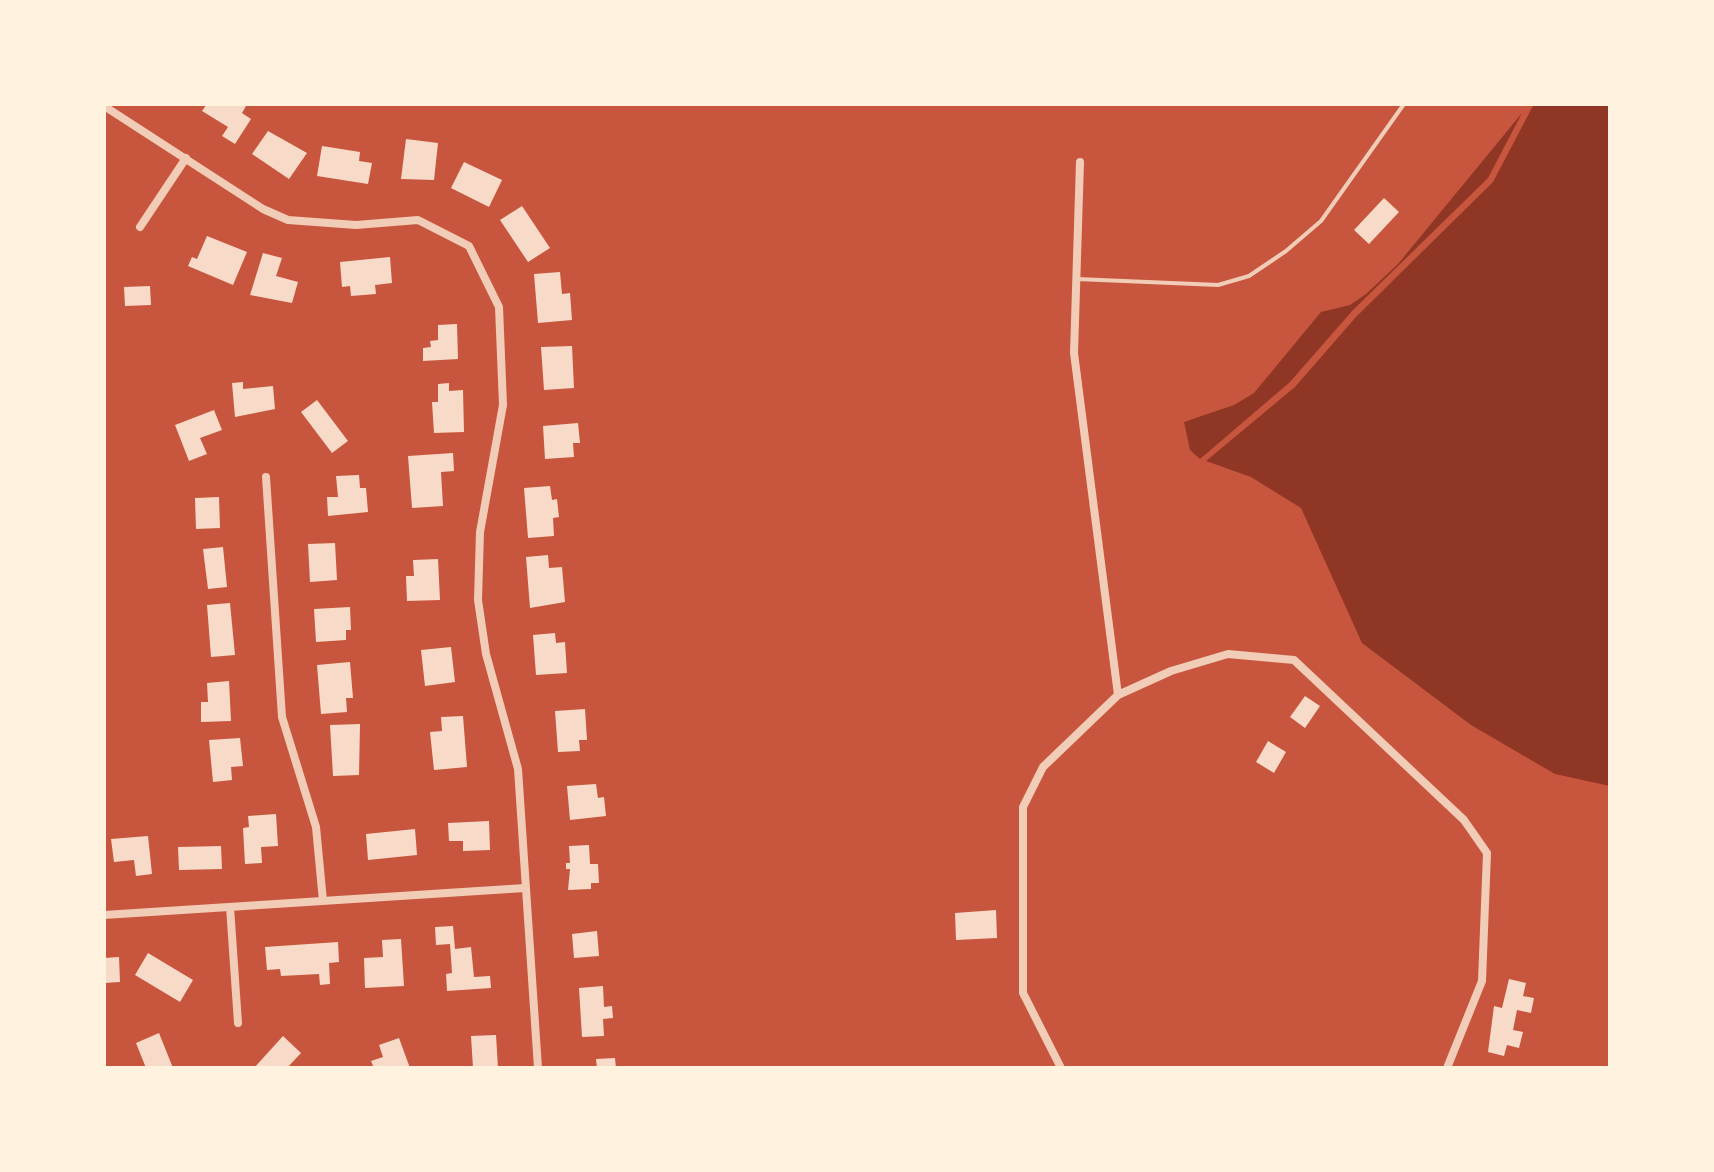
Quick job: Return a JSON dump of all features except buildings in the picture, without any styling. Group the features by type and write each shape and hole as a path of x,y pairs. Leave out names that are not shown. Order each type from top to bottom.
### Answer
{"street":[{"path":"104,106 263,209 288,220 356,225 418,220 469,246 499,307 503,405 480,532 478,600 486,654 518,769 538,1068"},
{"path":"140,227 186,158"},
{"path":"1080,162 1074,353 1118,695"},
{"path":"266,477 282,717 316,827 323,901"},
{"path":"1061,1068 1023,993 1023,807 1043,767 1118,695 1171,671 1228,654 1294,660 1464,820 1487,853 1482,981 1447,1068"},
{"path":"104,915 525,888"},
{"path":"230,907 238,1023"}],"lane":[{"path":"1077,279 1218,285 1249,276 1286,251 1321,221 1404,104"}],"shaded area":[{"path":"1534,104 1610,104 1610,786 1555,774 1471,725 1362,643 1301,508 1251,477 1206,461 1295,387 1356,317 1493,182"},
{"path":"1522,113 1488,178 1352,311 1290,382 1200,459 1190,450 1184,422 1234,405 1254,393 1321,312 1350,305 1366,294 1398,264"}]}
